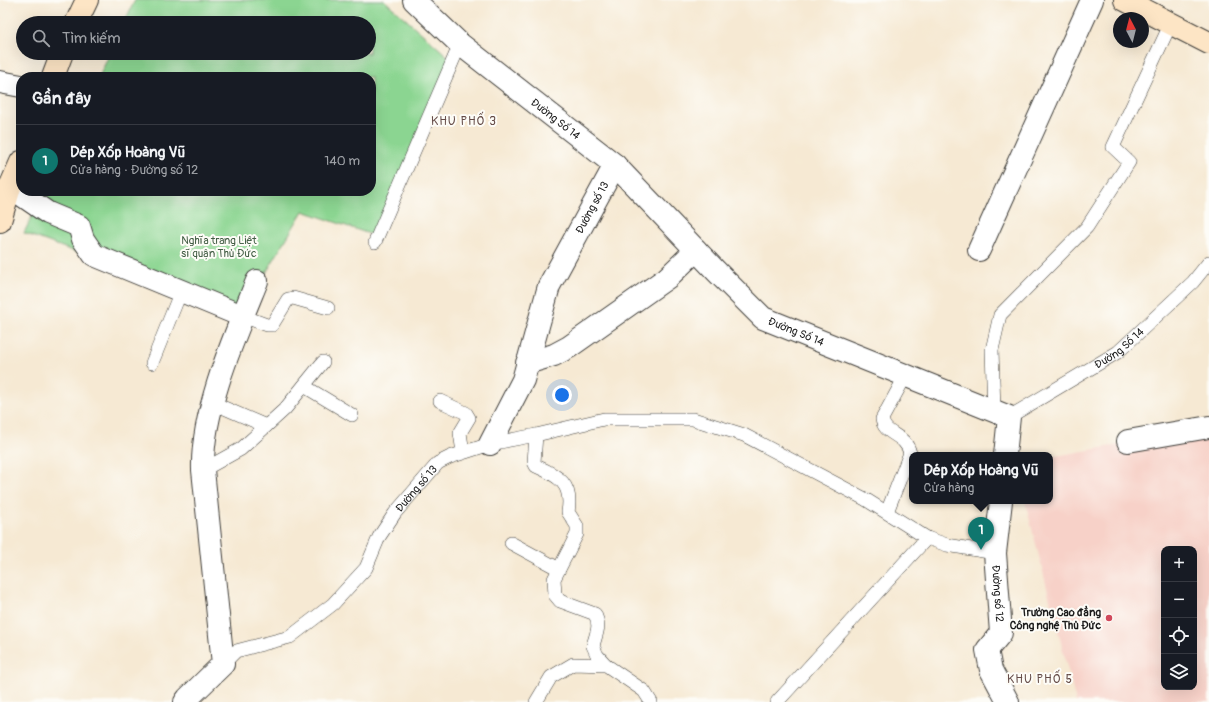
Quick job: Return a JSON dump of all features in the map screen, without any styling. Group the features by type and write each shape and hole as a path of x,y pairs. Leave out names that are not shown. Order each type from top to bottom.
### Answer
{"main road":[{"path":"79,16 87,0"},
{"path":"1130,1 1209,43"},
{"path":"55,72 59,60"},
{"path":"0,221 10,187 16,173"}],"street":[{"name":"Đường Số 14","path":"414,0 460,44 615,165 763,318 1002,414"},
{"path":"979,250 1092,0"},
{"path":"0,82 16,85"},
{"name":"Đường số 13","path":"490,444 523,380 550,286 615,165"},
{"path":"10,187 16,191"},
{"path":"23,196 48,213 79,226 83,239 94,255 242,316"},
{"path":"527,363 554,355 570,347 668,278 696,250"},
{"path":"223,664 203,470 203,444 225,362 257,281"},
{"path":"1002,414 1005,452"},
{"path":"1128,441 1209,427"},
{"name":"Đường số 12","path":"1001,504 996,553 1001,633 987,650 991,670 1008,702"},
{"name":"Đường số 13","path":"185,702 223,664"}],"lane":[{"path":"1002,414 992,350 1000,315 1087,227 1130,162 1112,147 1172,23"},
{"path":"375,242 460,44"},
{"name":"Đường Số 14","path":"1002,414 1118,352 1192,282 1209,262"},
{"path":"152,363 181,291"},
{"path":"242,316 267,325 272,325 285,302 293,298 328,308"},
{"path":"203,470 241,449 285,410 323,362"},
{"path":"906,375 882,419 882,425 887,430 901,437 908,445 910,452"},
{"path":"304,386 352,415"},
{"path":"440,401 466,412 469,418 460,433 463,452"},
{"path":"213,403 266,426"},
{"path":"490,444 604,419 693,420 744,435 887,512 928,538 947,545 996,553"},
{"path":"536,435 534,462 536,466 557,476 568,488 570,502 568,512 578,526 577,534 554,579 554,595 560,601 595,614 598,621 598,631 593,646 597,656 606,665 644,691 651,702"},
{"name":"Đường số 13","path":"223,664 236,651 290,637 333,604 366,568 379,537 395,513 438,463 463,452 490,444"},
{"path":"887,512 909,456"},
{"path":"776,702 928,538"},
{"path":"511,543 559,569"},
{"path":"536,702 551,677 573,664 606,665"}],"shaded area":[{"name":"Trường Cao đẳng Công nghệ Thủ Đức","path":"1209,429 1209,702 1076,702 1026,504 1053,504 1053,456"}],"green space":[{"name":"Nghĩa trang Liệt sĩ quận Thủ Đức","path":"135,0 384,0 452,60 378,237 303,211 242,313 24,233 42,196 376,196 376,72 101,72 107,60 376,60 376,16 127,16"}],"place":[{"name":"Dép Xốp Hoàng Vũ","path":"981,550"},
{"name":"Trường Cao đẳng Công nghệ Thủ Đức","path":"1109,618"}],"district":[{"name":"KHU PHỐ 3","path":"464,121"},
{"name":"KHU PHỐ 5","path":"1040,679"}]}
